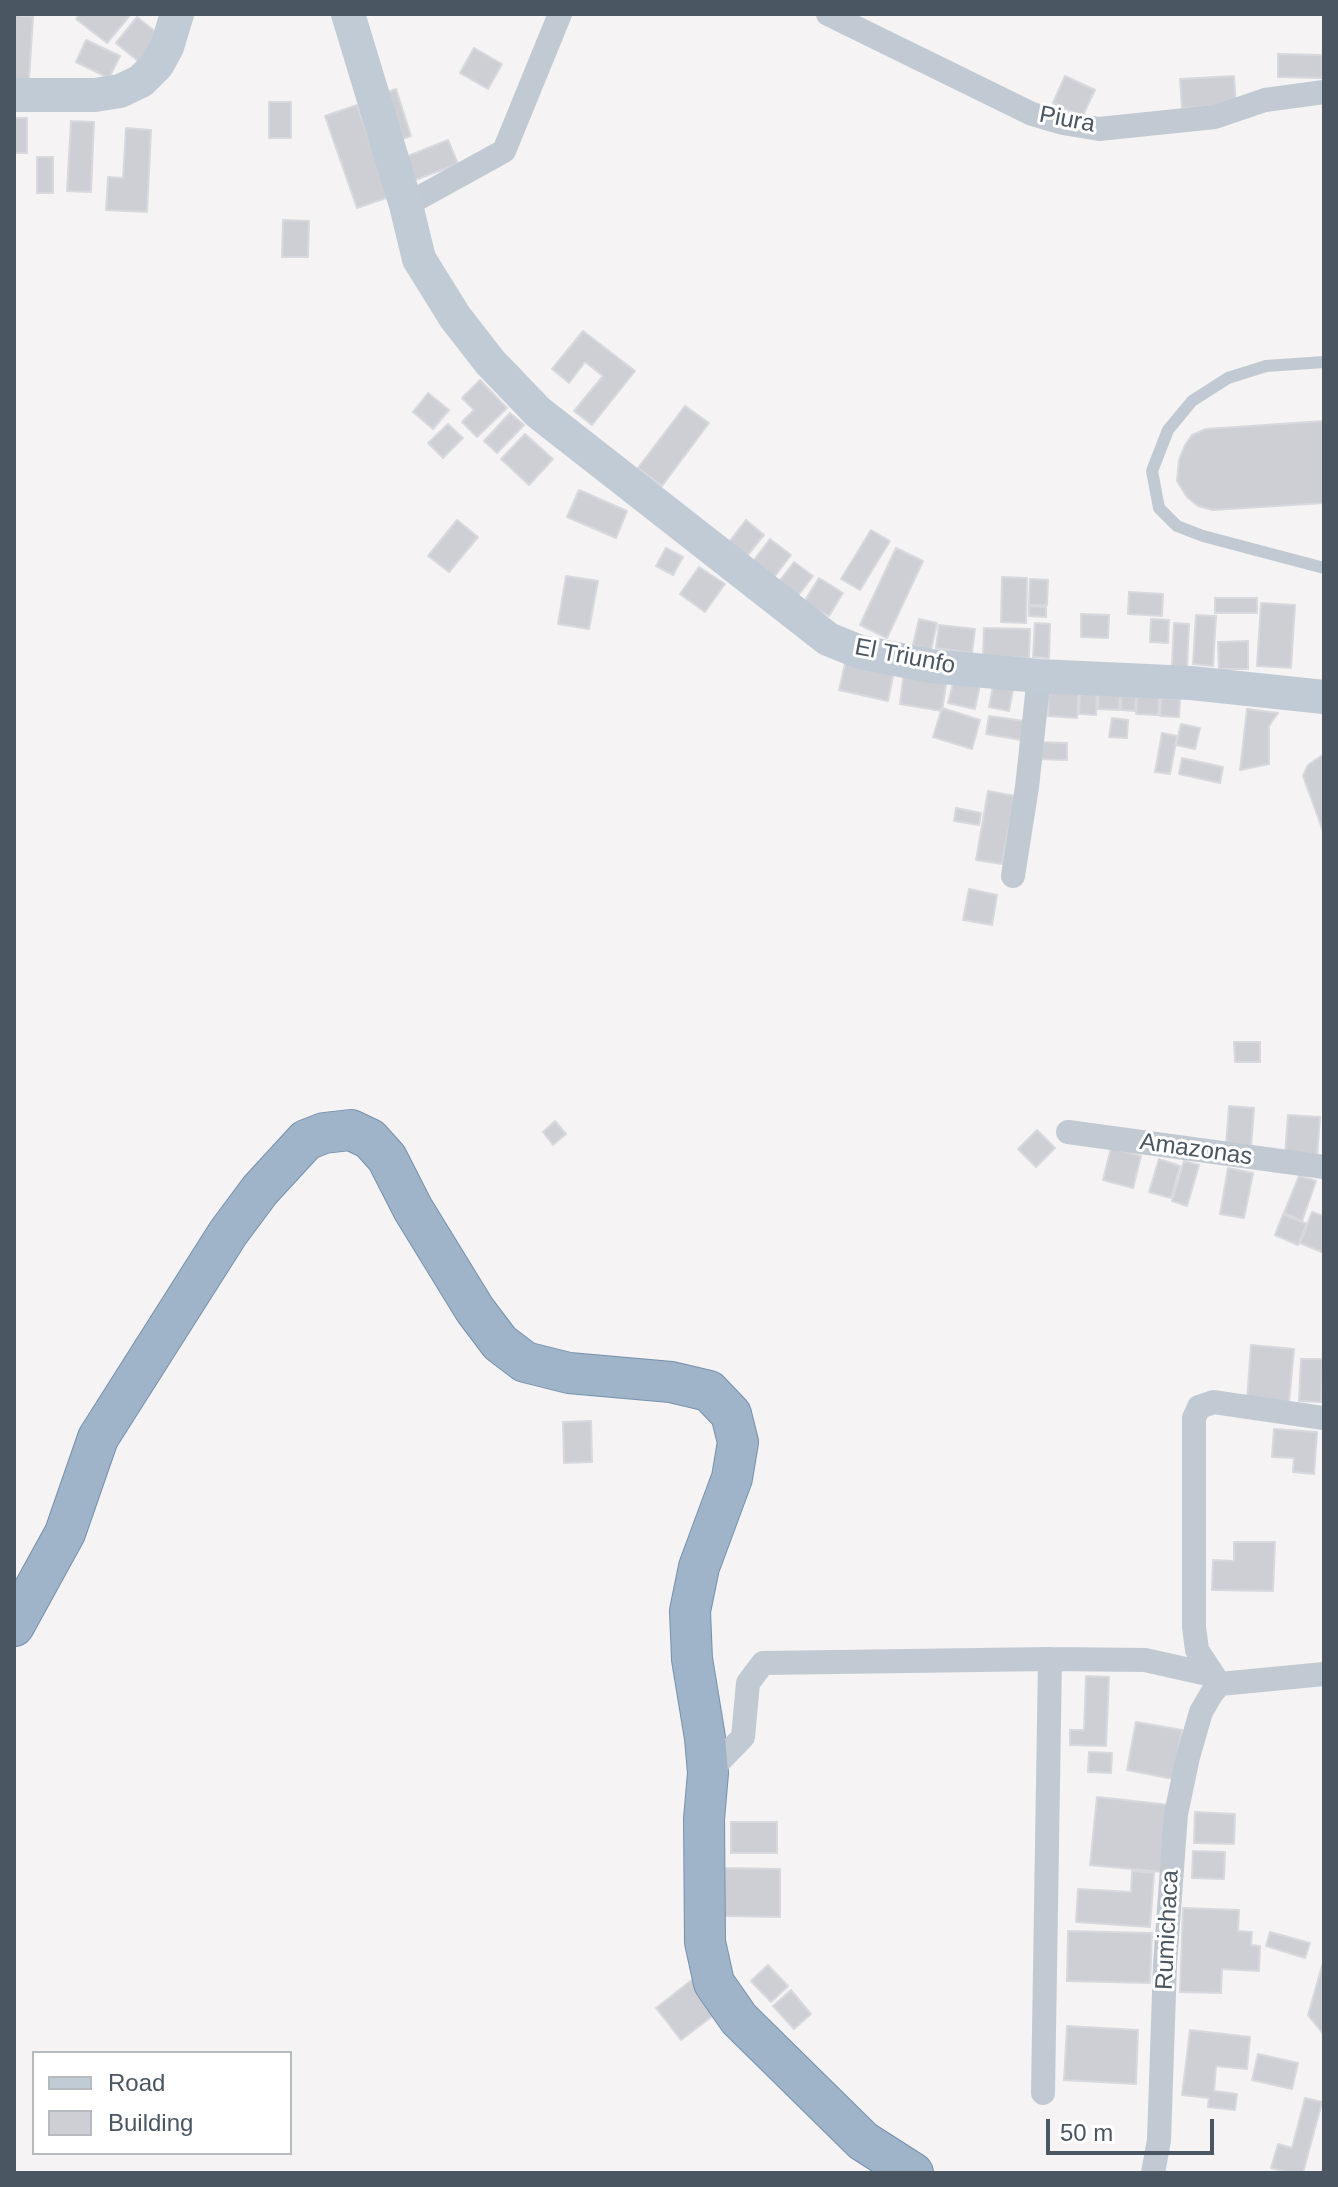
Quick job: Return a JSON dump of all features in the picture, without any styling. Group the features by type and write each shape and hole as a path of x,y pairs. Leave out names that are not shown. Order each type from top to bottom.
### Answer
{"highway":[{"path":"14,1626 65,1533 98,1438 228,1233 260,1190 306,1140 324,1133 351,1130 370,1139 387,1158 413,1209 475,1310 500,1343 525,1362 569,1373 671,1382 709,1391 731,1414 738,1442 732,1478 699,1567 690,1611 692,1659 708,1773 704,1819 705,1942 714,1983 739,2019 863,2141 913,2173"}],"main road":[{"name":"El Triunfo","path":"348,14 406,205 419,259 455,317 490,362 538,412 828,639 860,652 931,666 1039,676 1191,683 1324,697"},
{"path":"14,95 95,95 120,91 141,81 157,65 167,47 172,17"}],"street":[{"path":"406,205 504,151 560,14"},
{"name":"Piura","path":"828,14 1032,114 1099,129 1215,117 1265,100 1324,92"},
{"path":"1013,876 1027,787 1039,676"},
{"name":"Amazonas","path":"1068,1132 1324,1167"},
{"path":"1215,1684 1197,1650 1194,1627 1194,1418 1199,1407 1214,1402 1324,1418"},
{"path":"1043,2093 1050,1659"},
{"path":"708,1773 743,1737 748,1683 763,1663 1145,1660 1215,1684 1324,1674"},
{"name":"Rumichaca","path":"1153,2173 1159,2140 1165,1964 1176,1814 1201,1712 1215,1684"}],"lane":[{"path":"1324,362 1266,366 1228,378 1192,401 1168,430 1152,471 1159,508 1177,526 1203,536 1324,568"}],"building":[{"path":"80,14 131,14 107,43 76,19"},
{"path":"14,15 33,17 29,80 14,79"},
{"path":"137,17 166,40 144,66 116,43"},
{"path":"86,40 120,56 109,78 76,62"},
{"path":"474,48 502,64 488,89 460,73"},
{"path":"1278,54 1322,55 1322,78 1278,77"},
{"path":"1065,76 1095,90 1082,117 1053,103"},
{"path":"1234,76 1236,105 1182,108 1180,79"},
{"path":"396,89 411,136 396,141 381,94"},
{"path":"269,102 291,102 291,138 269,138"},
{"path":"357,105 389,197 357,208 325,116"},
{"path":"14,118 27,118 27,153 14,153"},
{"path":"71,121 94,122 91,192 67,191"},
{"path":"126,128 151,130 147,212 106,210 108,177 123,178"},
{"path":"448,140 458,164 412,181 403,158"},
{"path":"37,157 53,157 53,193 37,193"},
{"path":"283,220 309,221 308,257 282,257"},
{"path":"583,331 635,371 592,425 574,411 603,376 585,362 569,383 552,369"},
{"path":"480,380 507,408 477,437 462,422 474,410 462,398"},
{"path":"428,393 449,410 433,429 413,412"},
{"path":"685,406 709,423 662,486 638,468"},
{"path":"510,413 524,425 497,453 484,441"},
{"path":"1324,421 1324,503 1213,510 1198,506 1187,497 1177,481 1179,460 1185,445 1192,435 1206,429"},
{"path":"448,424 463,438 443,458 428,443"},
{"path":"525,434 553,459 529,485 501,459"},
{"path":"579,490 627,511 616,538 567,517"},
{"path":"457,520 478,537 449,572 428,556"},
{"path":"746,520 764,535 747,556 729,542"},
{"path":"871,530 890,541 860,590 841,579"},
{"path":"770,539 791,555 772,580 751,564"},
{"path":"666,548 683,557 673,575 656,566"},
{"path":"896,548 923,561 887,638 860,625"},
{"path":"794,562 813,576 797,597 778,583"},
{"path":"699,567 725,584 705,612 680,594"},
{"path":"566,576 598,581 589,629 558,624"},
{"path":"1002,577 1027,578 1026,623 1001,622"},
{"path":"819,578 843,593 829,616 804,602"},
{"path":"1030,579 1048,580 1047,605 1029,605"},
{"path":"1129,592 1163,594 1162,616 1128,614"},
{"path":"1215,598 1257,598 1257,613 1215,613"},
{"path":"1261,603 1295,605 1291,668 1257,666"},
{"path":"1029,606 1046,607 1046,617 1029,616"},
{"path":"1081,614 1109,615 1108,638 1081,637"},
{"path":"1196,615 1216,616 1213,666 1193,664"},
{"path":"919,619 937,623 931,650 913,645"},
{"path":"1151,619 1169,620 1168,643 1150,642"},
{"path":"1035,623 1050,624 1049,658 1033,657"},
{"path":"1174,623 1189,624 1187,667 1172,666"},
{"path":"939,625 975,629 972,653 936,648"},
{"path":"984,628 1030,629 1029,658 983,656"},
{"path":"1248,641 1248,669 1219,669 1218,642"},
{"path":"846,660 894,671 888,701 839,690"},
{"path":"904,671 947,678 942,711 900,704"},
{"path":"954,679 980,685 975,709 948,703"},
{"path":"994,681 1014,685 1009,711 989,707"},
{"path":"1049,688 1079,690 1077,718 1048,716"},
{"path":"1080,690 1097,691 1096,715 1079,714"},
{"path":"1099,692 1120,693 1119,710 1098,709"},
{"path":"1121,695 1136,696 1135,711 1121,710"},
{"path":"1137,696 1159,697 1158,715 1136,714"},
{"path":"1161,698 1180,699 1179,717 1160,716"},
{"path":"942,708 980,720 972,749 933,737"},
{"path":"1247,709 1278,713 1269,726 1269,764 1240,770"},
{"path":"989,716 1024,721 1021,740 986,734"},
{"path":"1112,718 1128,720 1127,738 1109,737"},
{"path":"1181,724 1200,728 1195,749 1176,745"},
{"path":"1162,733 1177,736 1170,774 1155,772"},
{"path":"1036,742 1067,743 1067,760 1036,759"},
{"path":"1324,754 1324,834 1303,776 1308,765"},
{"path":"1182,758 1223,767 1220,783 1179,774"},
{"path":"988,791 1015,796 1002,864 976,860"},
{"path":"956,808 981,813 979,825 954,821"},
{"path":"969,889 997,895 992,925 963,920"},
{"path":"1234,1042 1260,1042 1260,1062 1235,1062"},
{"path":"1229,1106 1254,1108 1251,1147 1226,1146"},
{"path":"1288,1115 1320,1117 1317,1156 1285,1154"},
{"path":"555,1121 566,1134 553,1145 543,1132"},
{"path":"1037,1130 1055,1148 1036,1167 1018,1149"},
{"path":"1111,1148 1141,1156 1133,1188 1103,1180"},
{"path":"1159,1159 1180,1166 1171,1198 1149,1192"},
{"path":"1184,1161 1199,1165 1187,1206 1172,1201"},
{"path":"1228,1168 1253,1173 1244,1218 1220,1214"},
{"path":"1299,1176 1316,1181 1302,1221 1284,1213"},
{"path":"1312,1212 1324,1216 1324,1253 1300,1243"},
{"path":"1283,1214 1307,1224 1298,1245 1275,1235"},
{"path":"1251,1345 1294,1349 1289,1403 1247,1400"},
{"path":"1301,1359 1323,1359 1321,1402 1299,1401"},
{"path":"591,1421 592,1462 564,1463 563,1422"},
{"path":"1274,1429 1317,1432 1314,1474 1293,1472 1294,1458 1272,1457"},
{"path":"1234,1542 1275,1542 1273,1591 1212,1590 1213,1560 1234,1561"},
{"path":"1086,1676 1109,1677 1106,1746 1070,1745 1070,1730 1084,1730"},
{"path":"1136,1722 1182,1730 1173,1779 1127,1770"},
{"path":"1089,1752 1112,1753 1111,1773 1088,1772"},
{"path":"1097,1797 1170,1805 1163,1872 1090,1865"},
{"path":"1195,1812 1235,1814 1234,1844 1194,1843"},
{"path":"731,1822 777,1822 777,1853 731,1853"},
{"path":"1193,1851 1225,1852 1224,1879 1192,1878"},
{"path":"725,1868 780,1869 780,1917 724,1916"},
{"path":"1132,1871 1154,1873 1150,1927 1076,1922 1078,1889 1131,1892"},
{"path":"1183,1908 1239,1910 1238,1931 1252,1932 1251,1945 1260,1946 1259,1971 1222,1969 1221,1993 1180,1992"},
{"path":"1068,1931 1152,1933 1150,1983 1067,1981"},
{"path":"1270,1932 1310,1943 1305,1958 1266,1946"},
{"path":"1324,1959 1324,2035 1308,2015"},
{"path":"768,1965 788,1986 771,2002 751,1981"},
{"path":"693,1979 718,2012 681,2040 656,2008"},
{"path":"791,1990 811,2014 794,2029 773,2006"},
{"path":"1067,2026 1138,2030 1136,2084 1064,2080"},
{"path":"1190,2030 1250,2037 1247,2069 1216,2066 1214,2091 1237,2094 1235,2110 1208,2107 1209,2098 1182,2095"},
{"path":"1258,2054 1298,2063 1292,2089 1252,2080"},
{"path":"1305,2098 1322,2102 1303,2173 1271,2168 1278,2144 1292,2148"}]}
